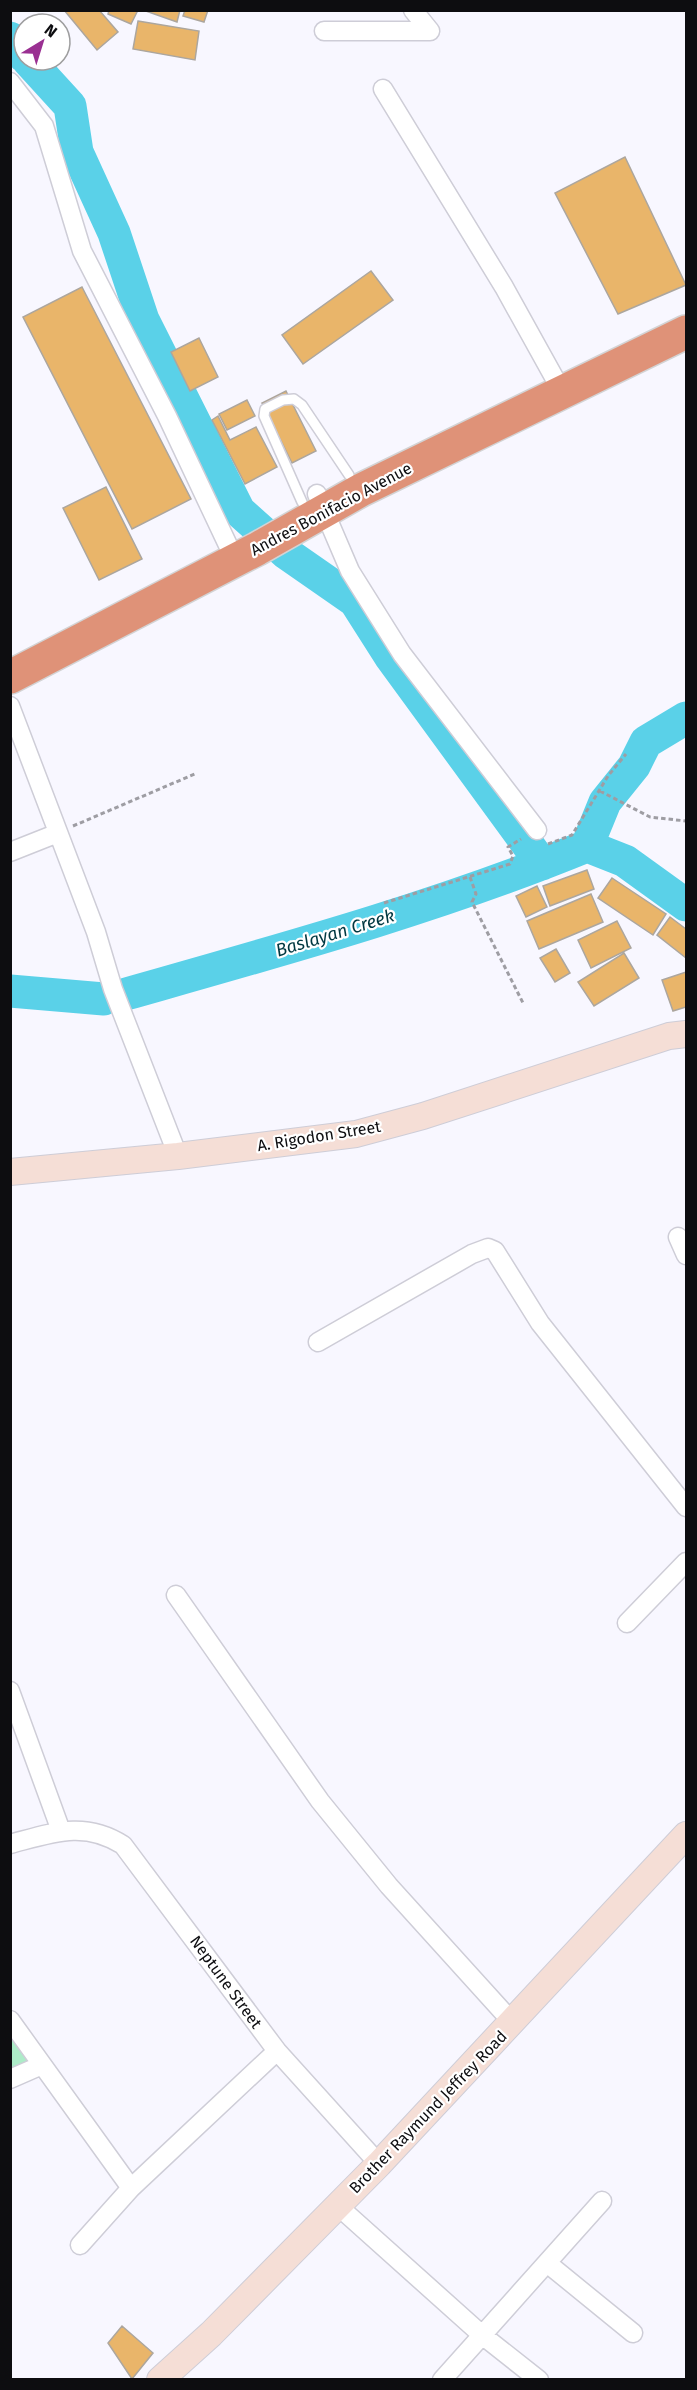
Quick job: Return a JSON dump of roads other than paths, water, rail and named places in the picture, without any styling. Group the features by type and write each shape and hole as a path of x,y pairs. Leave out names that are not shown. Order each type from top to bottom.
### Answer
{"highway":[{"name":"Andres Bonifacio Avenue","path":"10,678 304,510 349,475 555,379 687,313"},
{"name":"Andres Bonifacio Avenue","path":"304,510 361,490 687,332"},
{"name":"Andres Bonifacio Avenue","path":"10,656 241,547"}],"street":[{"path":"324,31 430,31 413,10"},
{"path":"10,82 44,126 82,251 167,416 241,547"},
{"path":"383,89 504,287 555,379"},
{"path":"304,510 350,572 402,654 537,830"},
{"path":"10,706 96,933 112,989 178,1156"},
{"path":"10,852 58,833"},
{"name":"A. Rigodon Street","path":"10,1172 178,1156 356,1134 423,1116 669,1036 687,1034"},
{"path":"678,1237 687,1255"},
{"path":"318,1342 472,1254 488,1248 495,1251 540,1323 687,1507"},
{"path":"627,1623 687,1562"},
{"path":"176,1595 320,1801 389,1886 513,2023"},
{"path":"12,1698 61,1831"},
{"name":"Neptune Street","path":"10,1844 61,1831 88,1830 106,1834 123,1845 277,2051 379,2164"},
{"name":"Brother Raymund Jeffrey Road","path":"160,2379 211,2334 379,2164 687,1834"},
{"path":"10,2020 131,2188"},
{"path":"80,2245 131,2188 277,2051"},
{"path":"10,2079 42,2065"},
{"path":"442,2379 602,2201"},
{"path":"338,2205 482,2335 539,2379"},
{"path":"547,2263 633,2333"}],"lane":[{"path":"304,510 264,416 265,409 273,403 294,399 302,405 349,475"}],"waterway":[{"path":"39,72 70,106 77,152 114,233 143,320 239,511 286,553 355,601 390,656 542,864"},
{"name":"Baslayan Creek","path":"587,846 605,802 634,766 646,742 686,718"},
{"name":"Baslayan Creek","path":"126,994 417,908 587,846 625,861 686,905"},
{"name":"Baslayan Creek","path":"10,991 104,999"}]}
